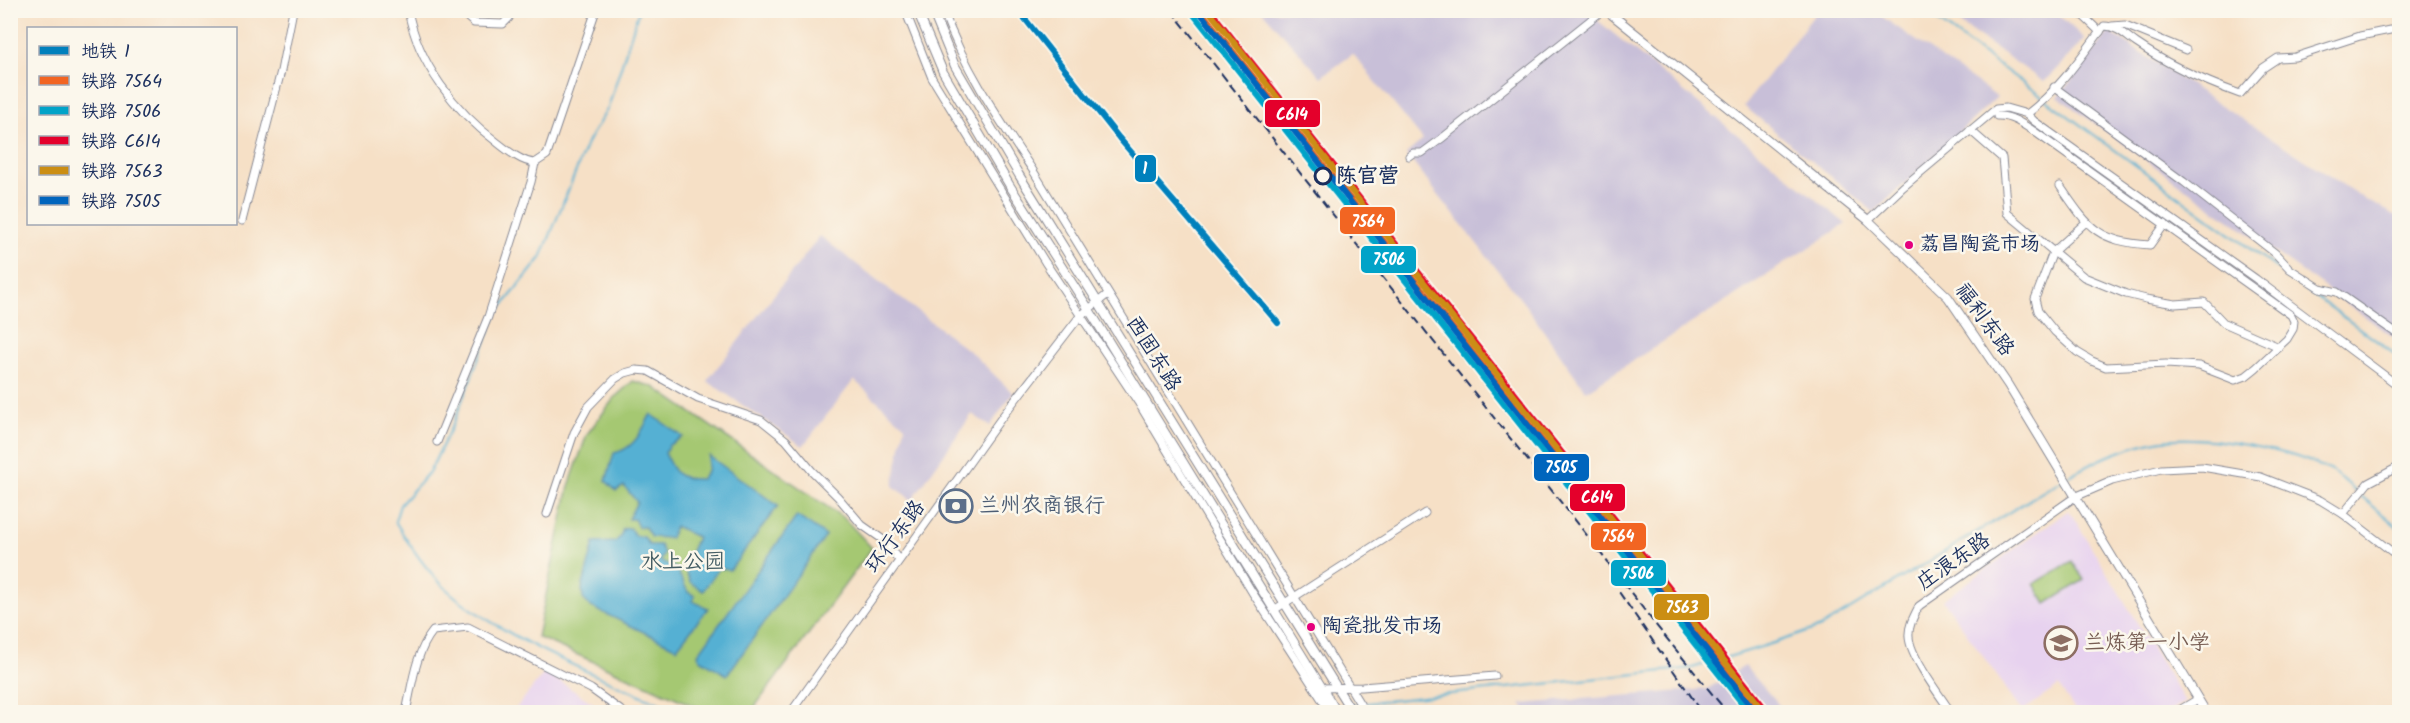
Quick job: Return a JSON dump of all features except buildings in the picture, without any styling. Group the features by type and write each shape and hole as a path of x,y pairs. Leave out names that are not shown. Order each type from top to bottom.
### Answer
{"main road":[{"name":"西固东路","path":"917,10 943,72 1010,186 1088,308 1322,692 1337,712"},
{"name":"西固东路","path":"932,10 955,66 1019,175 1352,712"},
{"name":"福利东路","path":"1605,10 1868,220 1948,297 2008,386 2206,712"},
{"path":"1215,514 1226,507"}],"street":[{"path":"242,221 281,71 293,10"},
{"path":"408,10 421,52 451,100 475,126 506,149 535,163"},
{"path":"459,10 474,23 503,24 509,18 509,10"},
{"path":"437,442 488,317 535,163 547,155 596,10"},
{"path":"905,10 932,78 1039,252 1138,402 1252,592 1322,692 1330,712"},
{"path":"943,10 982,94 1032,169 1365,712"},
{"path":"1409,156 1413,153 1422,153 1441,139 1605,10"},
{"path":"2077,10 2100,32"},
{"path":"2027,114 2078,62 2104,26 2125,25 2186,50"},
{"path":"2112,26 2141,47 2182,70 2240,94 2263,68 2278,58 2295,57 2360,36 2400,28"},
{"path":"2052,90 2184,182 2275,253 2290,269 2320,288 2337,292 2354,302 2400,336"},
{"path":"1868,220 1903,187 1996,109 2006,108 2027,114 2265,285 2400,387"},
{"path":"1997,117 2016,120 2035,132 2165,224 2291,315 2294,329 2279,347 2246,376 2235,380 2199,366 2166,364 2106,367 2092,361 2077,352 2055,332 2038,311 2035,299 2053,252 2085,223"},
{"path":"1970,130 2002,158 2007,213 2053,252 2069,262 2084,277 2126,294 2175,304 2204,302 2224,323 2279,347"},
{"path":"2061,186 2085,223 2108,238 2150,245 2165,224"},
{"name":"环行东路","path":"791,712 1002,417 1080,316 1108,294"},
{"path":"548,514 574,432 588,407 615,379 636,370 648,370 698,399 761,420 786,440 862,525 882,539 899,560"},
{"path":"2343,514 2368,483 2400,466"},
{"name":"庄浪东路","path":"1951,712 1913,653 1909,638 1912,619 1920,606 2074,494 2112,481 2161,469 2202,467 2261,477 2320,500 2343,514 2400,558"},
{"path":"1274,610 1425,513"},
{"path":"406,712 424,641 433,631 468,627 591,689 623,712"},
{"path":"1322,692 1495,676"},
{"path":"2176,712 2198,699"}],"shaded area":[{"path":"1818,10 1874,11 1997,97 1874,212 1744,106"},
{"path":"1262,11 1586,11 1846,224 1586,391 1526,306 1406,154 1423,140 1353,54 1321,77"},
{"path":"1942,11 2054,11 2085,39 2044,82"},
{"path":"2109,32 2366,200 2399,217 2399,341 2058,97"},
{"path":"820,236 973,354 1013,393 990,426 972,414 912,500 893,486 905,426 854,380 803,446 707,381"},
{"name":"兰炼第一小学","path":"2069,510 2185,702 2166,712 2076,712 2059,686 2022,711 1943,600"},
{"path":"1745,666 1785,712 1527,712 1521,704 1707,689"},
{"path":"545,672 605,711 513,712"}],"green space":[{"name":"水上公园","path":"633,381 654,387 845,519 872,548 751,712 708,712 537,637 569,486 587,434 615,397"},
{"path":"2072,561 2084,580 2046,604 2034,584"}],"water":[{"path":"651,414 683,437 669,445 665,453 677,474 687,478 701,479 707,471 709,456 778,506 730,570 719,568 703,591 690,582 684,568 697,537 675,526 670,538 651,537 645,527 638,527 634,519 628,519 637,502 624,486 616,491 606,481 614,453 627,448 632,443"},
{"path":"797,516 826,536 727,675 700,659 698,654"},
{"path":"630,528 635,536 644,537 649,545 660,545 664,554 660,561 676,568 688,592 695,596 692,601 708,608 677,648 591,607 583,599 582,589 594,543 615,542 623,529"}],"waterway":[{"path":"639,10 608,108 588,141 541,258 496,314 453,424 430,471 400,505 395,521 431,573 458,599 482,616 536,647 678,712"},
{"path":"1923,10 2400,358"},
{"path":"2067,477 2129,448 2171,439 2194,439 2246,445 2296,457 2336,474 2357,492"},
{"path":"1349,705 1692,668 1774,643 1821,627 2062,480"},
{"path":"2361,496 2400,529"},
{"path":"1238,712 1326,707"}],"railway":[{"path":"1171,10 1655,624 1727,712"},
{"path":"1579,486 1659,595 1752,712"},
{"path":"1628,540 1704,627 1772,712"},
{"path":"1619,592 1702,712"}],"metro line":[{"name":"1","path":"1018,10 1119,138 1278,323"}],"rail line":[{"name":"7564","path":"1200,10 1758,712"},
{"name":"7563","path":"1208,10 1765,712"},
{"name":"C614","path":"1210,10 1764,707"},
{"name":"7506","path":"1194,15 1749,712"},
{"name":"7505","path":"1202,15 1756,712"}],"place":[{"name":"陈官营","path":"1323,176"},
{"name":"荔昌陶瓷市场","path":"1909,245"},
{"name":"兰州农商银行","path":"956,506"},
{"name":"陶瓷批发市场","path":"1311,627"},
{"name":"兰炼第一小学","path":"2061,643"}]}
